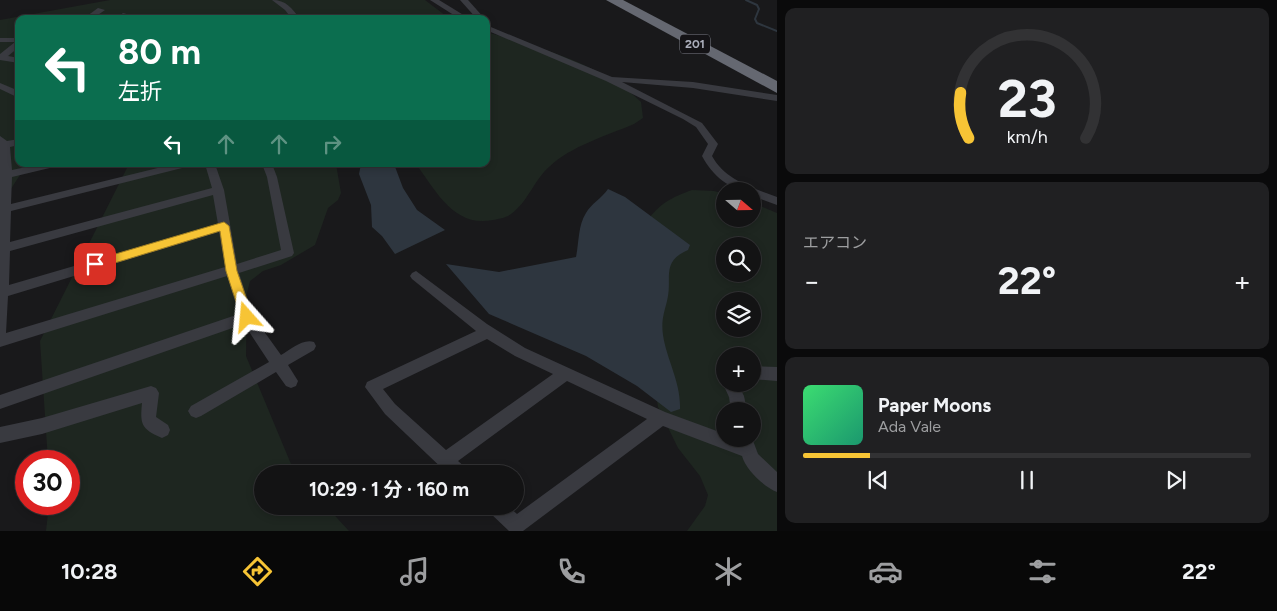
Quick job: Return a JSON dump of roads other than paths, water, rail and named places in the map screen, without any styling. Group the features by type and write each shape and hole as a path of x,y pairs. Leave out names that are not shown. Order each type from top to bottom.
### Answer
{"highway":[{"name":"201","path":"613,0 777,88"}],"street":[{"path":"276,0 288,8 293,15"},
{"path":"434,0 459,15"},
{"path":"464,0 477,15"},
{"path":"93,15 101,10"},
{"path":"490,28 609,79 699,125 713,144 707,156 710,162 724,176 734,182"},
{"path":"0,40 15,42"},
{"path":"0,58 15,45"},
{"path":"0,58 15,60"},
{"path":"609,79 693,85 777,98"},
{"path":"0,86 15,93"},
{"path":"0,331 5,209 2,142 15,142"},
{"path":"3,175 40,167"},
{"path":"5,209 174,167"},
{"path":"211,167 219,190 231,271 247,317 291,380"},
{"path":"0,340 288,253 268,167"},
{"path":"3,248 219,190"},
{"path":"761,195 777,201"},
{"path":"2,292 224,226"},
{"path":"416,276 488,332 520,352 661,418 716,435"},
{"path":"0,402 247,317"},
{"path":"450,465 390,409 372,387 488,332"},
{"path":"196,411 309,346"},
{"path":"761,373 777,374"},
{"path":"445,460 565,374"},
{"path":"0,436 42,426 151,394 148,421 162,430"},
{"path":"505,515 516,525 661,418"},
{"path":"747,447 751,459 777,484"}],"waterway":[{"path":"746,0 757,5 759,9 755,19 757,23 777,31"}]}
